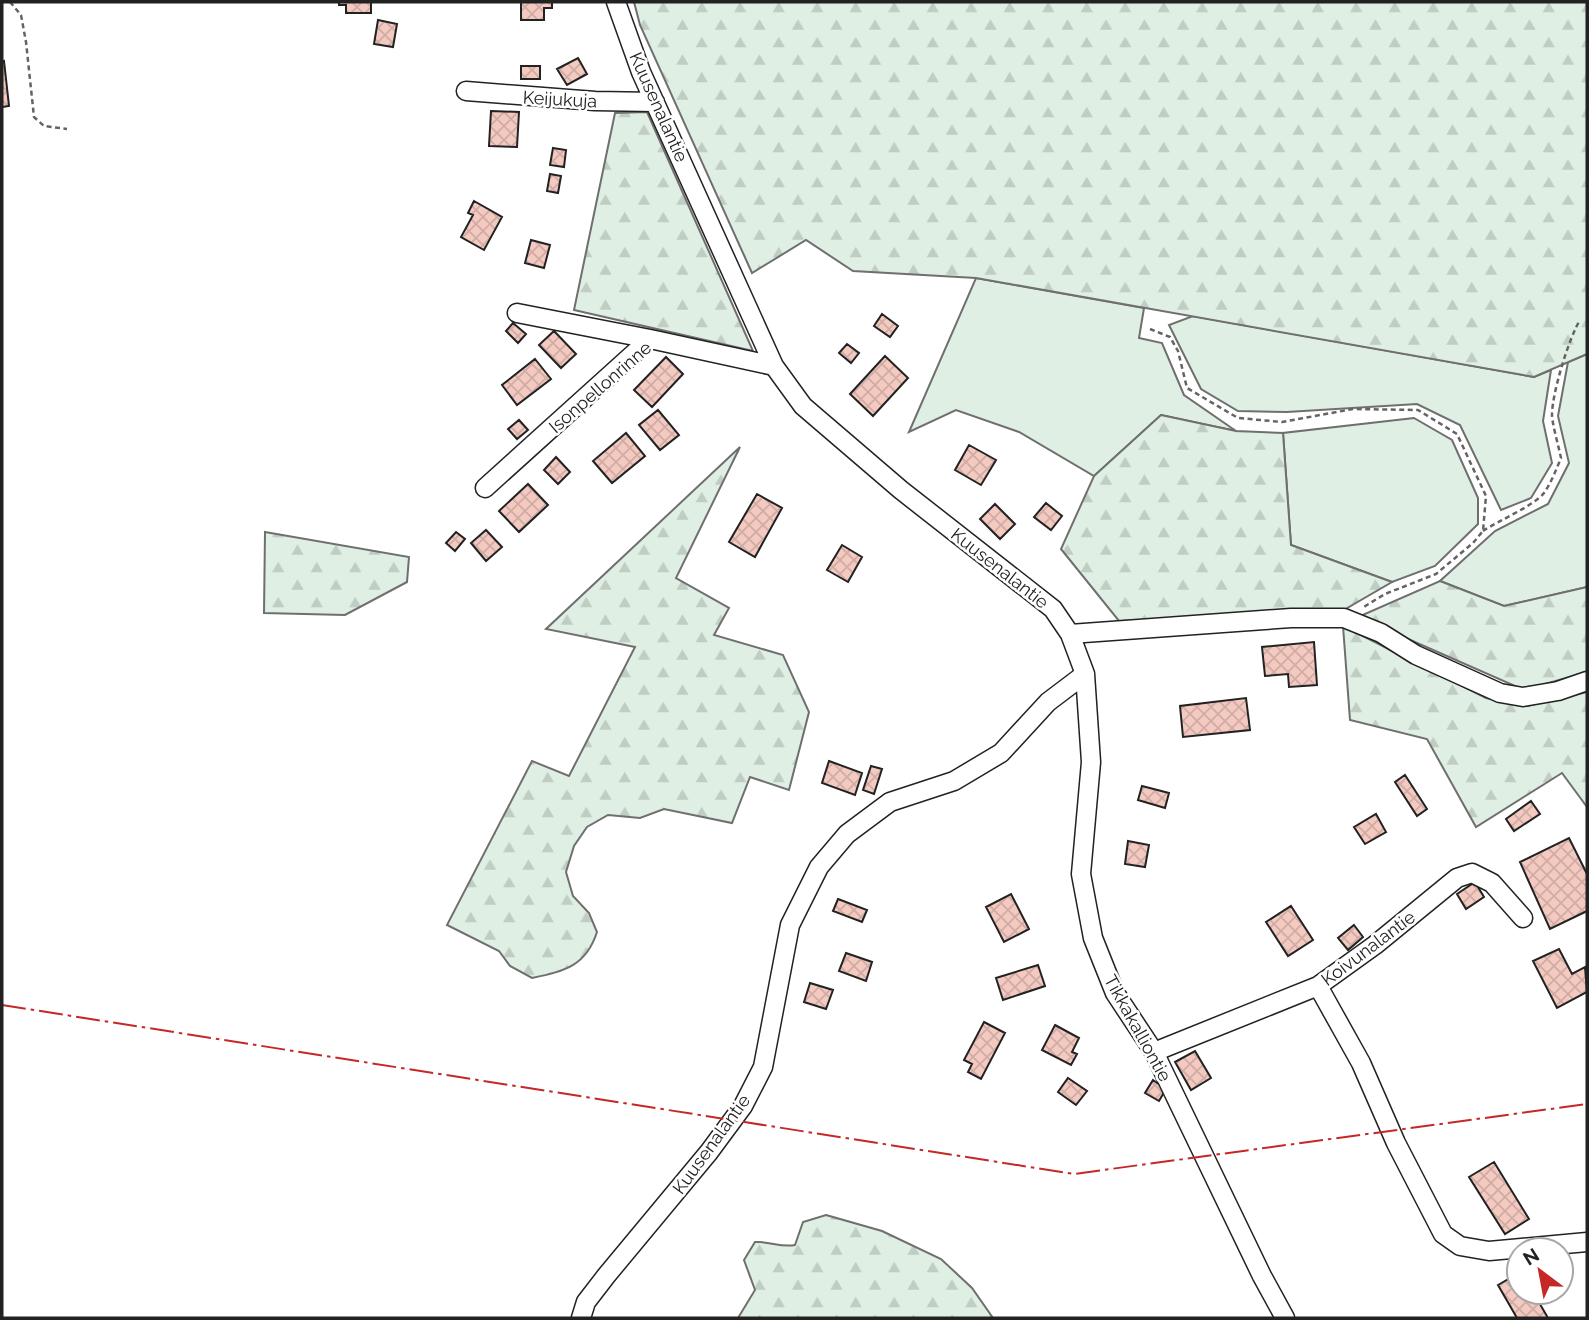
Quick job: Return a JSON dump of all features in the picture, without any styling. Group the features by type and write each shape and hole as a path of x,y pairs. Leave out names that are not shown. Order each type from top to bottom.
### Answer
{"street":[{"name":"Kuusenalantie","path":"581,1318 586,1302 709,1152 743,1106 763,1067 790,925 819,867 847,834 890,802 954,781 1001,753 1048,702 1085,674 1070,634 1053,609 901,490 803,406 774,366 641,72 616,2"},
{"name":"Keijukuja","path":"466,91 595,101 655,102"},
{"path":"517,313 650,339"},
{"name":"Isonpellonrinne","path":"485,488 650,339 774,366"},
{"path":"1070,634 1291,618 1344,618 1381,633 1416,655 1500,693 1523,697 1558,691 1587,681"},
{"name":"Tikkakalliontie","path":"1085,674 1091,762 1081,874 1093,938 1115,993 1154,1052 1285,1318"},
{"name":"Koivunalantie","path":"1154,1052 1318,986 1375,946 1457,878 1472,873 1492,883 1523,918"},
{"path":"1318,986 1361,1063 1407,1164 1443,1234 1460,1246 1489,1251 1587,1242"}],"path":[{"path":"10,2 21,15 34,117 44,126 67,130"},
{"path":"1344,618 1385,594 1436,574 1473,544 1483,531 1517,510 1531,506 1543,495 1561,458 1551,416 1559,376 1573,331 1580,320"},
{"path":"1150,329 1170,337 1178,351 1186,387 1238,418 1282,422 1353,409 1379,409 1418,410 1438,422 1457,434 1486,496 1483,531"}],"green space":[{"path":"634,2 1587,2 1587,354 1534,377 976,278 853,271 806,240 752,273 640,25"},
{"path":"647,112 753,351 574,310 615,113"},
{"path":"976,278 1144,308 1139,338 1162,343 1184,395 1236,431 1161,415 1094,476 1019,432 956,410 909,432"},
{"path":"1193,316 1534,377 1551,370 1543,421 1552,463 1531,498 1501,510 1460,425 1417,404 1287,412 1238,411 1201,389 1169,325"},
{"path":"1587,354 1587,587 1504,606 1440,581 1495,531 1548,504 1569,463 1558,416 1568,362"},
{"path":"1161,415 1236,431 1283,433 1291,545 1392,582 1342,611 1119,621 1061,549 1094,476"},
{"path":"1414,418 1452,440 1478,498 1478,524 1435,566 1392,582 1291,545 1283,433"},
{"path":"740,447 676,578 729,608 714,635 783,655 809,712 789,790 750,777 732,823 664,809 640,818 608,815 587,827 574,846 566,872 573,896 589,913 597,932 587,953 573,965 555,973 532,978 510,966 499,951 447,925 532,761 569,776 635,647 546,629"},
{"path":"265,532 409,557 407,582 345,615 264,613"},
{"path":"1440,581 1504,606 1587,587 1587,672 1524,690 1358,617"},
{"path":"1343,626 1486,698 1527,706 1587,692 1587,807 1562,773 1476,827 1427,739 1350,720"},
{"path":"826,1215 882,1231 941,1259 972,1288 993,1318 738,1318 755,1290 744,1260 755,1242 795,1245 803,1222"}],"building":[{"path":"339,2 371,2 371,13 346,13 346,5 339,5"},
{"path":"521,2 552,2 552,8 544,8 544,20 521,20"},
{"path":"378,20 397,24 393,47 374,44"},
{"path":"578,58 587,74 567,85 557,69"},
{"path":"4,61 9,106 2,107 2,62"},
{"path":"521,66 540,66 540,79 521,79"},
{"path":"491,111 519,112 517,147 489,146"},
{"path":"553,148 566,150 564,167 550,165"},
{"path":"550,174 561,176 558,193 547,191"},
{"path":"474,201 502,217 484,250 461,237 473,215 468,213"},
{"path":"531,240 550,245 544,268 525,263"},
{"path":"882,314 898,326 890,337 874,326"},
{"path":"513,323 526,334 518,343 506,331"},
{"path":"554,331 576,354 561,368 539,345"},
{"path":"847,344 859,353 851,363 839,353"},
{"path":"885,356 908,378 873,416 850,394"},
{"path":"666,357 683,374 652,407 634,390"},
{"path":"535,359 551,379 517,405 502,385"},
{"path":"658,410 679,435 660,450 639,425"},
{"path":"519,420 528,430 517,439 508,429"},
{"path":"626,433 645,456 612,483 593,461"},
{"path":"969,445 996,460 981,485 955,470"},
{"path":"556,457 570,472 558,484 544,470"},
{"path":"528,484 548,505 519,532 499,511"},
{"path":"757,494 782,508 755,557 729,542"},
{"path":"1046,503 1062,516 1051,530 1034,517"},
{"path":"995,504 1015,524 1000,539 980,519"},
{"path":"486,530 502,547 486,561 471,543"},
{"path":"456,532 465,539 455,551 446,543"},
{"path":"842,545 862,557 848,582 827,570"},
{"path":"1314,642 1317,685 1289,687 1288,674 1265,676 1262,647"},
{"path":"1246,698 1250,730 1183,737 1180,706"},
{"path":"829,761 862,773 855,795 822,783"},
{"path":"871,766 882,769 874,794 863,790"},
{"path":"1405,775 1427,809 1417,816 1395,782"},
{"path":"1142,786 1169,793 1165,808 1138,800"},
{"path":"1531,801 1540,814 1514,831 1506,819"},
{"path":"1376,814 1386,832 1365,844 1354,827"},
{"path":"1569,838 1587,874 1587,911 1550,929 1520,862"},
{"path":"1128,841 1149,845 1145,867 1125,864"},
{"path":"1475,882 1484,897 1466,909 1457,894"},
{"path":"1011,894 1029,929 1004,942 986,907"},
{"path":"838,899 867,910 862,922 833,911"},
{"path":"1291,906 1313,940 1288,956 1266,922"},
{"path":"1354,925 1363,937 1348,950 1338,938"},
{"path":"1559,949 1572,974 1585,967 1587,992 1557,1008 1533,961"},
{"path":"846,953 872,962 866,981 839,971"},
{"path":"1038,965 1045,986 1003,1000 996,978"},
{"path":"810,983 833,990 826,1009 804,1002"},
{"path":"984,1022 1005,1033 981,1079 968,1072 972,1064 964,1060"},
{"path":"1055,1025 1079,1038 1072,1052 1077,1054 1071,1065 1042,1050"},
{"path":"1195,1051 1211,1078 1191,1090 1175,1062"},
{"path":"1068,1078 1087,1091 1076,1105 1058,1092"},
{"path":"1153,1080 1166,1089 1159,1101 1145,1093"},
{"path":"1494,1162 1529,1219 1505,1234 1469,1177"},
{"path":"1505,1281 1505,1297 1498,1285"},
{"path":"1510,1306 1541,1306 1548,1318 1517,1318"}],"power":[{"path":"2,1005 1074,1174 1587,1104"}]}
